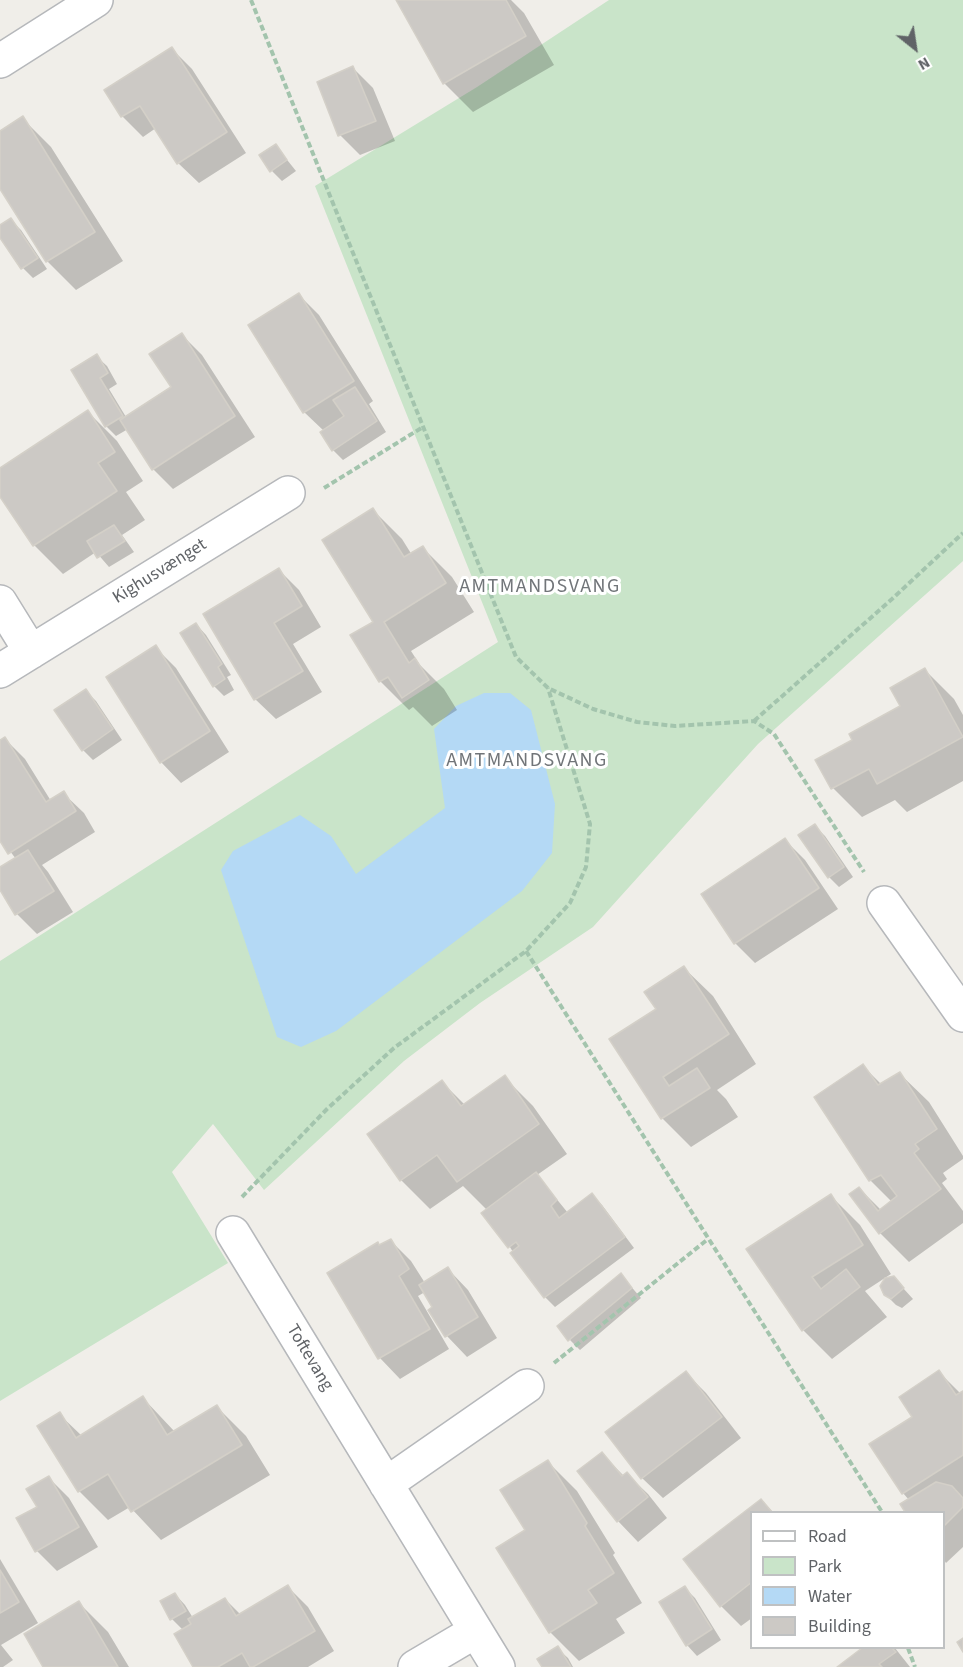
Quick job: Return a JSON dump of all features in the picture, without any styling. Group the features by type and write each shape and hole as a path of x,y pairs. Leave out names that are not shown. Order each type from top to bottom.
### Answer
{"street":[{"path":"0,61 96,0"},
{"name":"Kighusvænget","path":"0,671 288,492"},
{"path":"0,602 32,652"},
{"path":"884,903 963,1015"},
{"name":"Toftevang","path":"233,1233 498,1667"},
{"path":"386,1484 527,1386"},
{"path":"415,1667 476,1631"}],"path":[{"path":"251,0 516,657 548,688 593,709 637,722 675,726 754,721 774,734 884,903"},
{"path":"288,492 309,497 423,427"},
{"path":"754,721 963,533"},
{"path":"233,1233 243,1196 327,1109 394,1048 526,951 570,903 586,867 590,825 548,688"},
{"path":"526,951 881,1511"},
{"path":"527,1386 708,1239"},
{"path":"909,1649 915,1667"}],"green space":[{"path":"609,0 963,0 963,561 758,744 593,927 480,1003 404,1061 264,1190 213,1124 172,1172 228,1263 0,1401 0,961 498,642 315,186 477,87"}],"water":[{"path":"484,693 510,693 531,710 555,804 552,853 522,891 336,1031 301,1047 277,1037 221,870 233,851 300,815 331,836 356,874 445,808 434,729 456,706"}],"building":[{"path":"396,0 506,0 526,36 443,84"},
{"path":"172,47 227,132 177,164 140,106 121,117 104,90"},
{"path":"353,66 376,121 338,136 317,82"},
{"path":"23,116 95,232 46,262 0,189 0,131"},
{"path":"276,144 287,160 270,172 259,155"},
{"path":"11,218 38,258 21,269 0,238 0,225"},
{"path":"299,293 354,381 303,413 248,325"},
{"path":"182,333 235,416 152,470 120,420 171,387 149,354"},
{"path":"97,354 108,373 100,378 123,416 105,427 71,370"},
{"path":"355,387 377,421 332,451 320,432 344,416 333,400"},
{"path":"88,410 115,452 98,463 117,491 33,546 0,497 0,468"},
{"path":"373,508 404,557 423,546 446,583 384,622 409,663 415,658 429,680 402,698 388,677 379,682 350,635 373,622 322,540"},
{"path":"114,525 125,541 97,558 87,541"},
{"path":"279,568 302,606 274,623 303,671 254,700 203,614"},
{"path":"196,623 222,664 218,667 225,679 213,687 180,633"},
{"path":"156,645 210,731 160,763 106,677"},
{"path":"925,668 963,737 877,784 869,769 831,789 815,760 852,740 849,734 900,706 890,688"},
{"path":"86,689 113,729 82,751 54,710"},
{"path":"5,737 46,802 64,791 76,811 8,854 0,841 0,740"},
{"path":"815,824 844,867 828,878 798,835"},
{"path":"785,838 819,888 734,944 701,894"},
{"path":"28,850 54,891 15,915 0,890 0,867"},
{"path":"684,966 729,1034 663,1077 669,1086 697,1068 710,1088 661,1119 609,1039 656,1009 644,992"},
{"path":"863,1064 878,1085 900,1072 937,1129 915,1144 919,1149 914,1153 941,1189 879,1234 849,1194 859,1187 878,1211 897,1196 881,1175 869,1181 814,1097"},
{"path":"505,1075 539,1124 457,1182 437,1155 400,1181 367,1134 442,1080 461,1106"},
{"path":"536,1172 557,1200 551,1206 559,1218 592,1193 625,1237 544,1298 510,1253 519,1246 516,1242 508,1248 481,1213"},
{"path":"831,1194 863,1245 812,1277 821,1289 846,1269 860,1287 802,1331 746,1249"},
{"path":"391,1239 409,1269 399,1276 430,1329 378,1359 327,1273 378,1242 379,1245"},
{"path":"448,1267 478,1317 445,1337 428,1310 432,1307 419,1285"},
{"path":"621,1273 632,1288 568,1341 557,1326"},
{"path":"894,1276 904,1288 891,1299 884,1295 880,1286 885,1278"},
{"path":"939,1370 956,1395 963,1391 963,1455 902,1494 869,1444 912,1417 899,1397"},
{"path":"686,1371 722,1417 641,1479 605,1432"},
{"path":"143,1396 167,1435 217,1405 242,1445 131,1512 108,1474 78,1492 37,1426 60,1412 76,1438"},
{"path":"602,1452 622,1476 627,1472 648,1497 617,1522 577,1471"},
{"path":"548,1460 587,1523 585,1526 614,1573 588,1590 597,1603 549,1633 496,1548 525,1530 500,1490"},
{"path":"49,1476 79,1527 35,1552 16,1518 37,1507 26,1489"},
{"path":"936,1482 952,1486 963,1498 963,1507 945,1525 945,1511 904,1511 900,1504"},
{"path":"761,1499 771,1511 750,1511 750,1584 720,1607 683,1559"},
{"path":"0,1570 19,1602 0,1613"},
{"path":"288,1585 315,1631 253,1667 250,1667 242,1653 218,1667 193,1667 174,1634 191,1624 188,1619 225,1598 236,1616"},
{"path":"685,1586 712,1629 686,1646 659,1602"},
{"path":"175,1593 186,1611 170,1620 160,1601"},
{"path":"79,1601 118,1667 43,1667 24,1634"},
{"path":"963,1638 963,1652 957,1642"},
{"path":"558,1646 571,1667 542,1667 537,1659"},
{"path":"861,1649 893,1649 896,1652 879,1664 882,1667 837,1667"}],"district":[{"name":"AMTMANDSVANG","path":"540,588"},
{"name":"AMTMANDSVANG","path":"527,762"}]}
